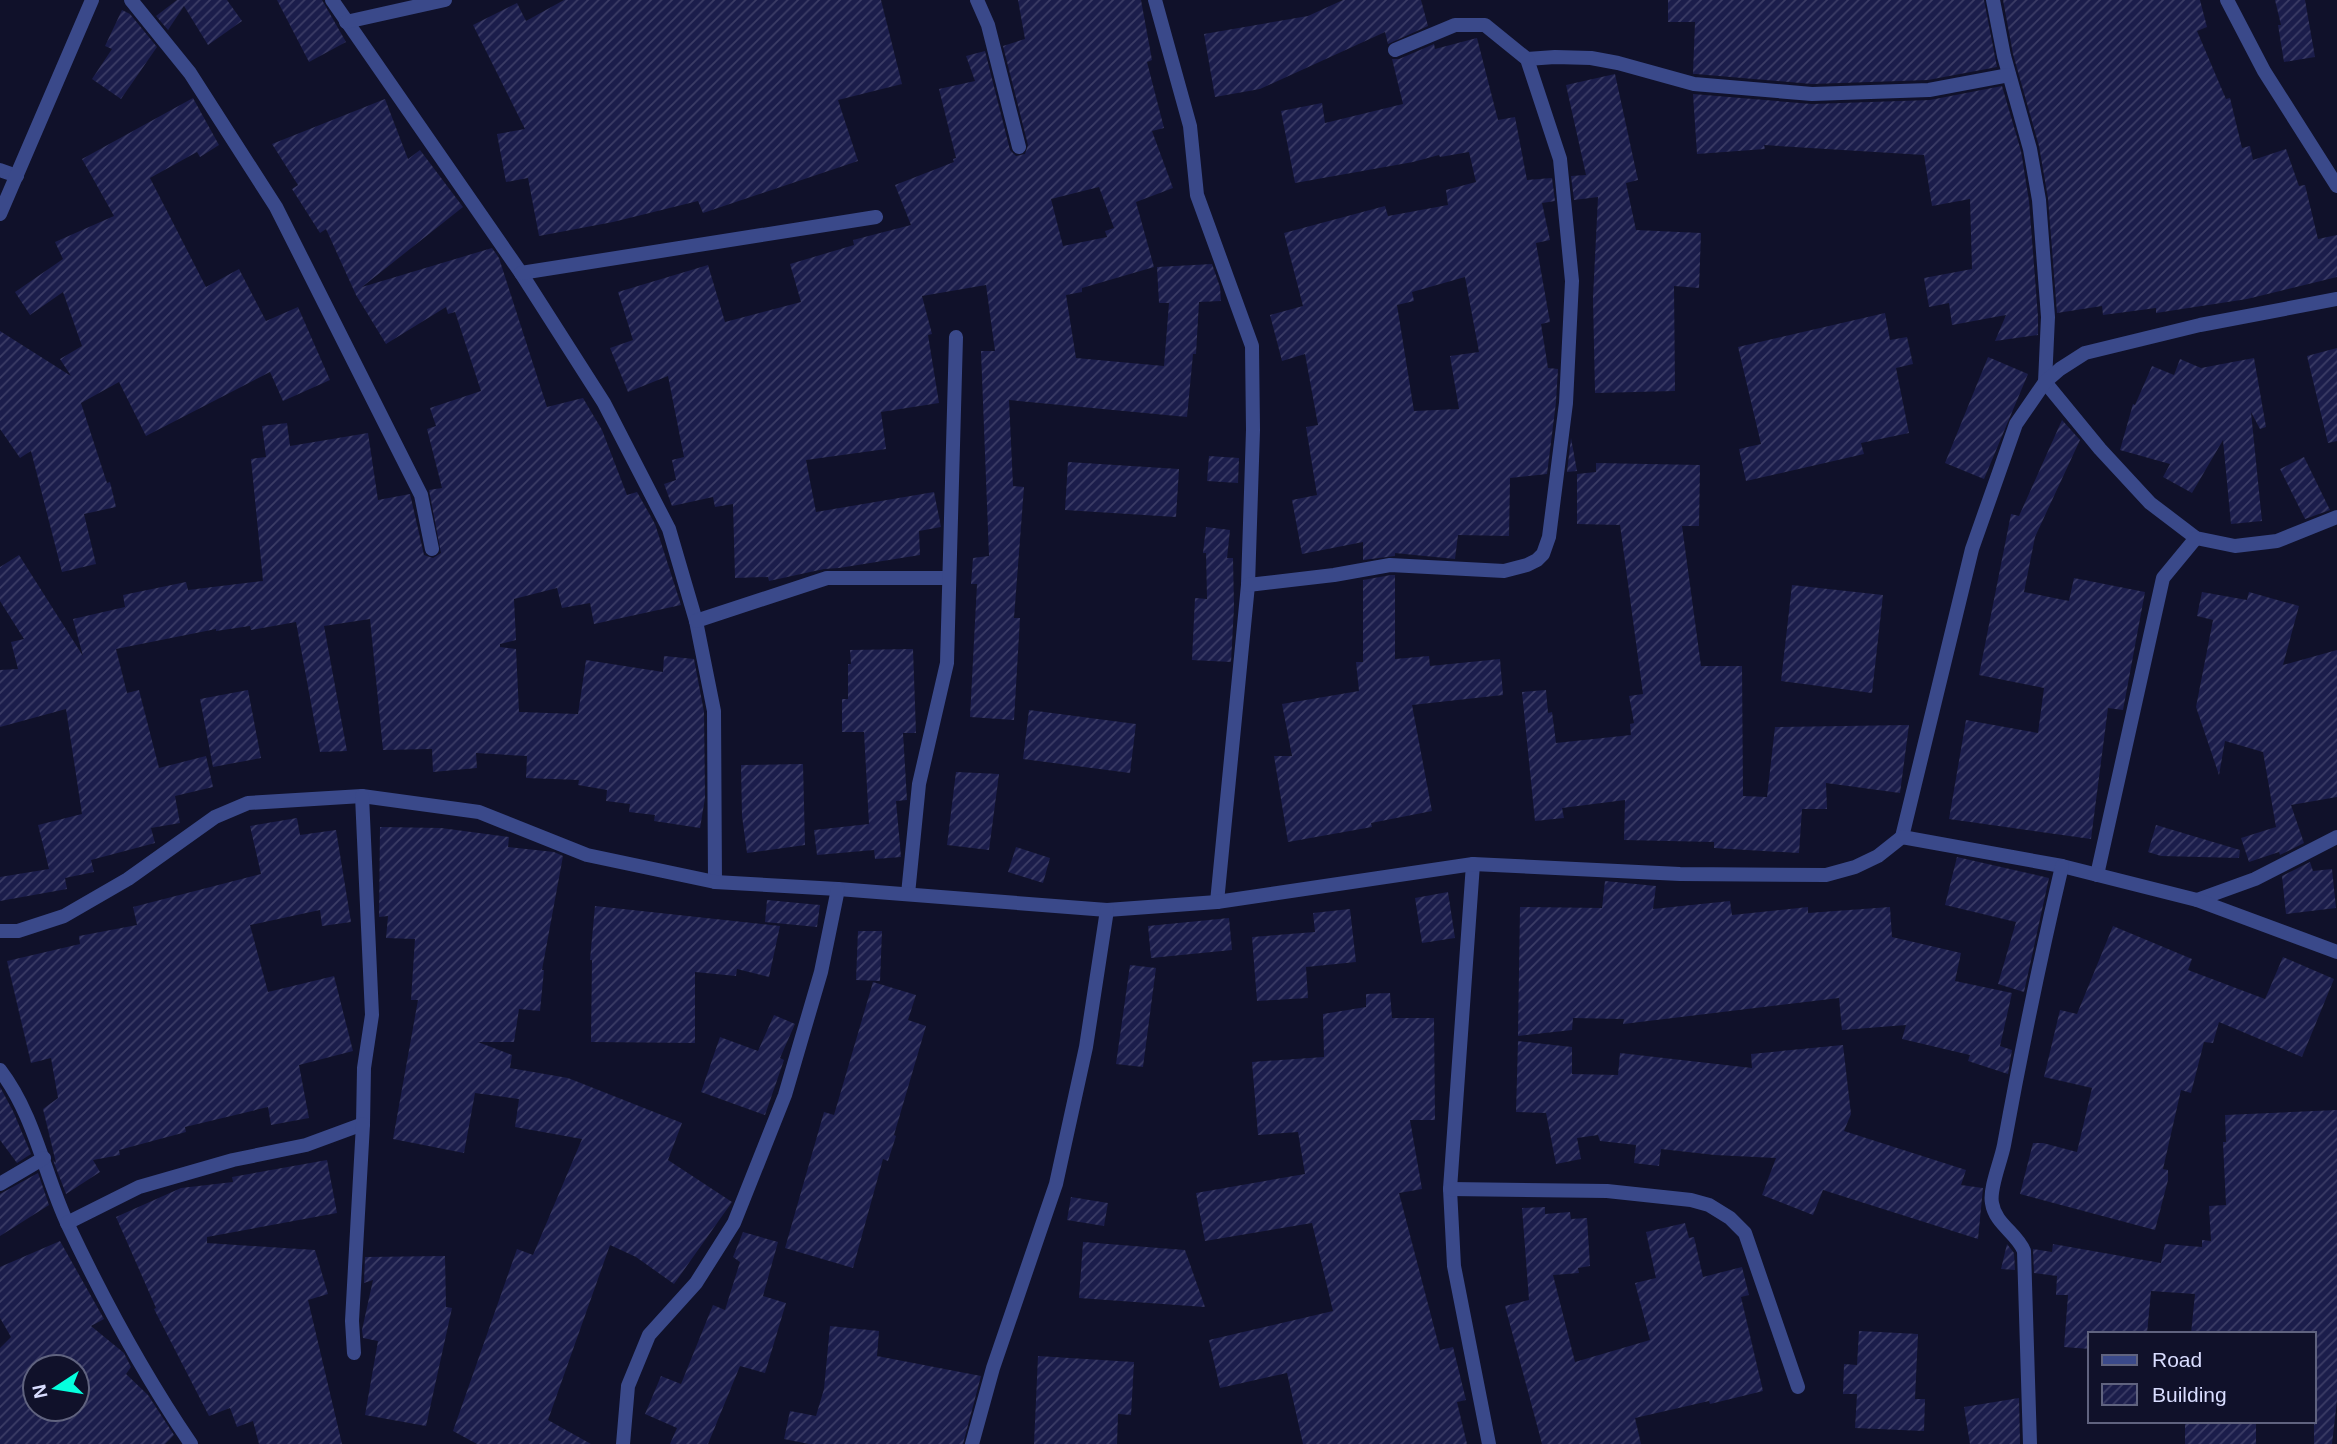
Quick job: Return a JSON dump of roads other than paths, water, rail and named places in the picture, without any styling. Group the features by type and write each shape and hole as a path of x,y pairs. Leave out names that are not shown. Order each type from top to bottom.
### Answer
{"street":[{"path":"0,214 92,0"},
{"path":"131,0 190,73 276,207 421,495 432,549"},
{"path":"332,0 521,273 604,403 669,529 696,621 713,711 715,882"},
{"path":"346,22 445,0"},
{"path":"977,0 988,25 1019,147"},
{"path":"1155,0 1190,126 1197,195 1252,346 1253,430 1248,585 1217,902"},
{"path":"1993,0 2009,75 2030,149 2039,200 2048,317 2045,382 2100,449 2150,503 2196,538 2235,546 2277,541 2337,517"},
{"path":"2227,0 2264,71 2337,186"},
{"path":"1248,585 1390,565 1504,571 1527,565 1543,554 1549,537 1566,403 1572,281 1560,159 1527,59 1485,26 1455,24 1395,50"},
{"path":"1527,59 1591,58 1693,84 1812,94 1929,90 2009,75"},
{"path":"0,170 17,176"},
{"path":"521,273 876,218"},
{"path":"0,932 18,931 64,916 128,879 215,817 248,803 362,796 479,813 587,855 715,882 1107,909 1217,902 1474,864 1680,874 1826,875 1855,867 1878,856 1902,837 1972,549 2016,424 2045,382 2085,353 2200,325 2337,299"},
{"path":"908,894 919,784 947,663 956,337"},
{"path":"2097,875 2163,578 2196,538"},
{"path":"696,621 827,578 949,578"},
{"path":"354,1353 352,1321 364,1069 372,1015 362,796"},
{"path":"1902,837 2062,866 2197,900 2337,952"},
{"path":"2197,900 2255,880 2337,837"},
{"path":"1474,864 1450,1189 1454,1266 1489,1444"},
{"path":"2031,1444 2024,1251 2021,1244 1997,1218 1991,1197 2000,1165 2034,986 2062,866"},
{"path":"623,1444 628,1386 649,1335 696,1283 734,1223 785,1095 821,972 838,889"},
{"path":"972,1444 993,1368 1056,1184 1086,1046 1107,909"},
{"path":"0,1070 14,1088 44,1158 67,1223 157,1394 191,1444"},
{"path":"67,1223 139,1187 233,1160 306,1145 363,1124"},
{"path":"0,1184 44,1158"},
{"path":"1450,1189 1607,1191 1691,1200 1709,1205 1730,1218 1745,1233 1798,1387"}]}
